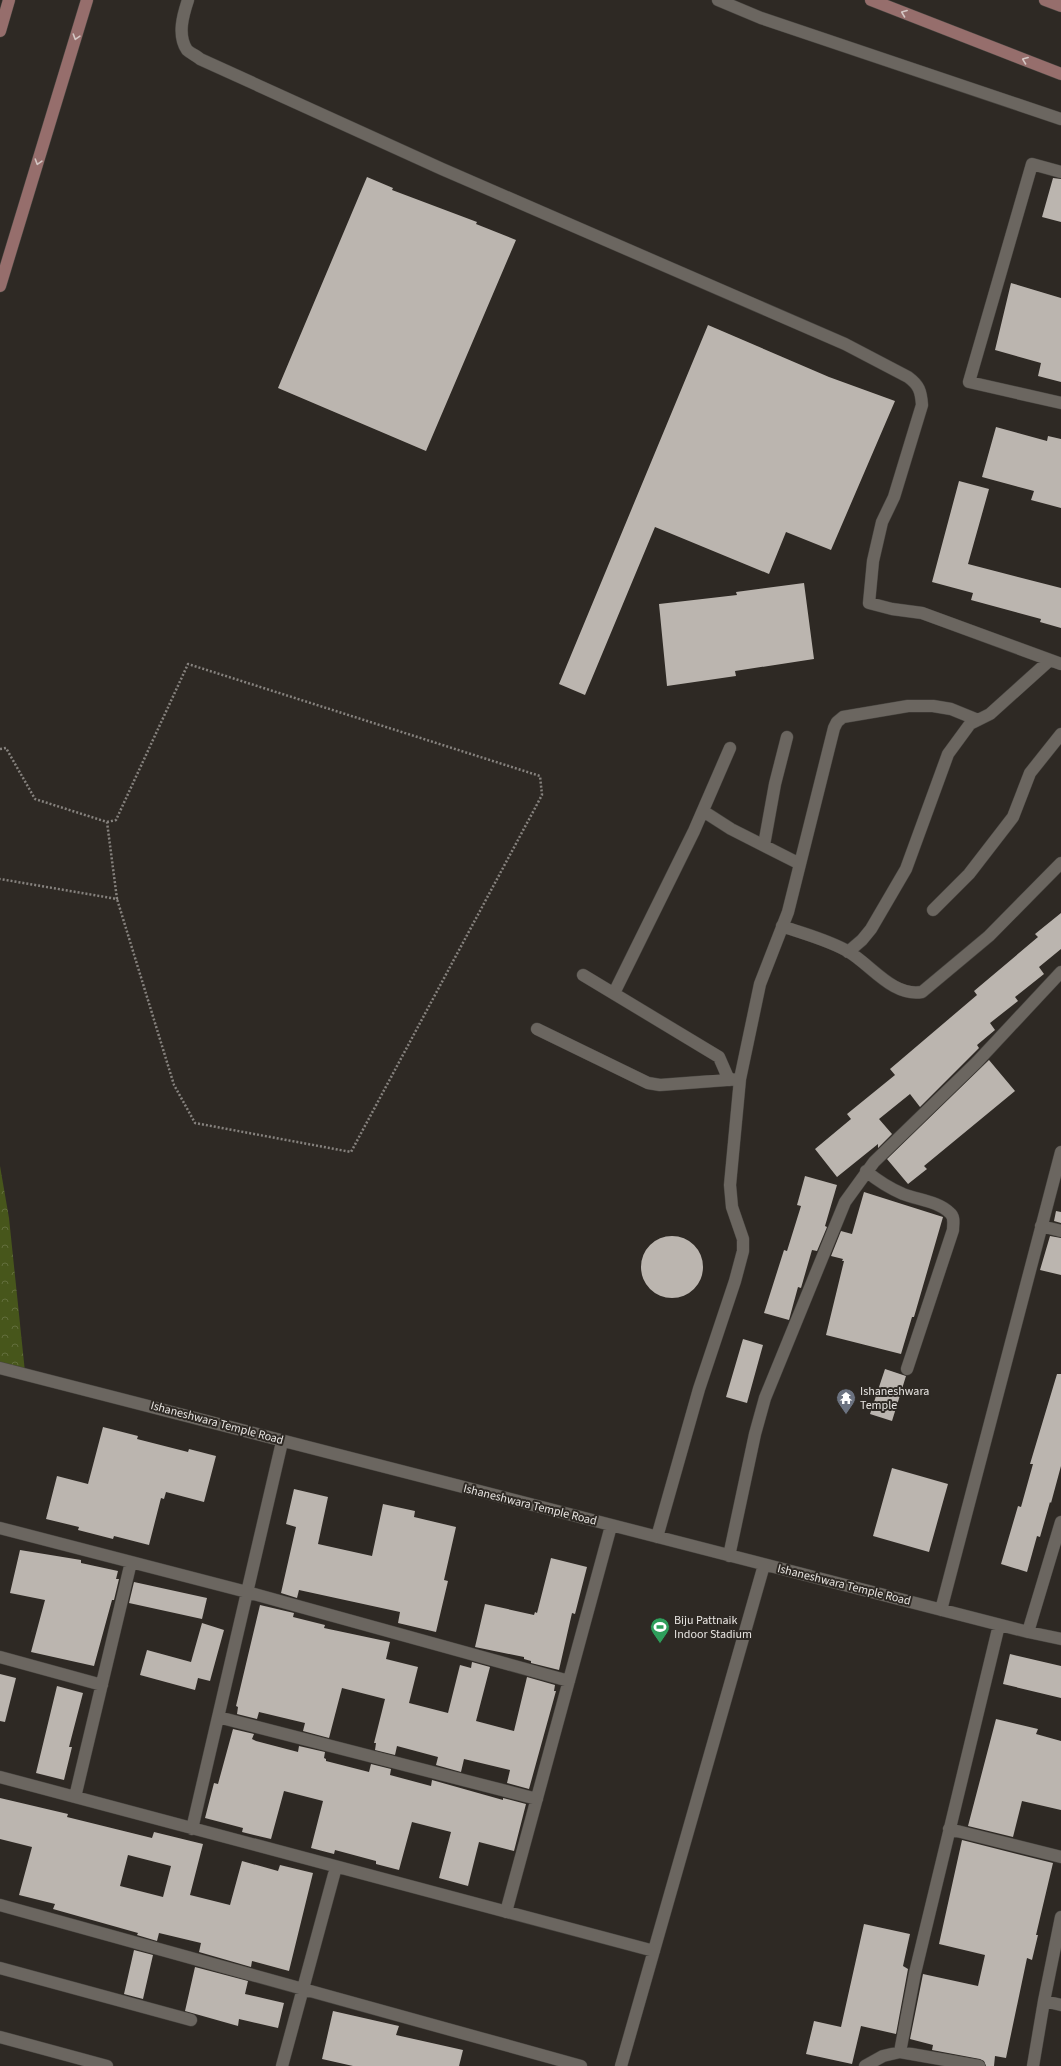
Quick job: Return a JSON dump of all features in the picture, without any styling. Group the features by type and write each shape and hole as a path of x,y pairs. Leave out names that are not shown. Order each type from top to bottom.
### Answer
{"street":[{"path":"0,31 9,0"},
{"path":"0,286 87,0"},
{"path":"188,0 182,20 182,37 188,50 200,59 442,169 845,344 908,377 918,384 921,392 922,405 894,497 882,522 873,561 869,603 892,609 922,612 1056,662"},
{"path":"718,0 761,18 1061,119"},
{"path":"871,0 1061,74"},
{"path":"1045,0 1061,6"},
{"path":"1061,172 1032,164 969,382 1061,403"},
{"path":"848,952 862,940 871,929 906,869 948,754 970,724 990,714 1056,662"},
{"path":"657,1538 699,1389 735,1281 743,1250 743,1239 732,1207 730,1185 735,1079 760,984 782,926 800,864 834,728 837,722 843,717 908,706 951,709 978,720"},
{"path":"933,910 970,874 1013,817 1030,773 1061,734"},
{"path":"764,846 775,784 787,737"},
{"path":"614,993 703,811 730,748"},
{"path":"703,811 764,846 800,864"},
{"path":"782,926 848,952 899,990 911,994 922,992 989,936 1061,863"},
{"path":"729,1556 755,1434 766,1398 845,1202 866,1171 977,1062 1061,972"},
{"path":"583,975 719,1057 735,1079"},
{"path":"537,1028 648,1083 660,1085 735,1079"},
{"path":"940,1610 1061,1152"},
{"path":"866,1171 882,1184 903,1194 938,1205 951,1213 954,1220 953,1230 907,1369"},
{"path":"1041,1226 1061,1231"},
{"name":"Ishaneshwara Temple Road","path":"0,1368 46,1381 144,1403 282,1442 657,1538 999,1625 1061,1639"},
{"path":"192,1829 282,1442"},
{"path":"1028,1632 1061,1522"},
{"path":"506,1912 611,1526"},
{"path":"0,1528 247,1592 569,1681"},
{"path":"75,1797 131,1562"},
{"path":"621,2066 764,1565"},
{"path":"900,2052 915,1973 999,1625"},
{"path":"0,1656 102,1685"},
{"path":"218,1717 537,1799"},
{"path":"0,1777 654,1951"},
{"path":"949,1829 1061,1857"},
{"path":"282,2066 336,1867"},
{"path":"0,1905 581,2066"},
{"path":"1033,2066 1061,1917"},
{"path":"0,1968 191,2020"},
{"path":"1044,2001 1061,2006"},
{"path":"0,2037 107,2066"},
{"path":"865,2066 882,2056 900,2052 979,2066"}],"path":[{"path":"0,748 6,748 35,799 107,822 116,820 188,664 540,776 542,796 351,1152 194,1123 174,1085 117,900 107,822"},
{"path":"0,880 117,900"}],"green space":[{"path":"0,1166 9,1218 25,1372 0,1364"}],"building":[{"path":"367,177 393,188 392,190 477,222 476,224 516,240 426,451 278,388"},
{"path":"1053,178 1061,179 1061,222 1042,217"},
{"path":"1011,283 1061,298 1061,382 1038,376 1041,363 995,350"},
{"path":"708,325 829,377 895,401 831,550 786,532 769,574 655,527 585,695 559,684"},
{"path":"996,427 1047,441 1048,436 1061,439 1061,508 1031,500 1034,491 982,477"},
{"path":"959,481 989,489 968,564 1061,588 1061,628 1040,622 1041,619 971,600 973,593 932,582"},
{"path":"804,583 814,659 735,671 736,676 667,686 659,604 737,595 736,592"},
{"path":"1061,913 1061,949 1039,967 1044,974 1015,997 1018,1001 990,1023 995,1030 977,1045 979,1048 920,1107 910,1094 879,1119 892,1134 878,1148 878,1144 837,1177 815,1149 851,1119 847,1114 895,1075 890,1069 977,995 974,991 1038,937 1035,934"},
{"path":"989,1060 1015,1091 924,1166 927,1169 908,1184 887,1159"},
{"path":"805,1176 837,1185 825,1226 827,1227 817,1251 812,1250 801,1288 798,1287 789,1320 764,1313 784,1250 787,1251 801,1206 797,1205"},
{"path":"864,1192 943,1217 914,1317 912,1317 901,1354 826,1335 844,1261 842,1261 843,1259 831,1256 841,1231 852,1234"},
{"path":"1056,1211 1061,1212 1061,1223 1054,1221"},
{"path":"672,1236 684,1238 694,1245 701,1255 703,1267 701,1279 694,1289 684,1296 672,1298 660,1296 650,1289 643,1279 641,1267 643,1255 650,1245 660,1238"},
{"path":"1050,1236 1061,1238 1061,1275 1040,1270"},
{"path":"743,1339 763,1345 747,1403 726,1397"},
{"path":"885,1369 906,1376 892,1421 870,1414"},
{"path":"1057,1374 1061,1374 1061,1466 1051,1503 1050,1502 1040,1537 1037,1536 1027,1572 1001,1564 1018,1506 1021,1507 1033,1464 1030,1464"},
{"path":"103,1427 138,1436 137,1439 188,1452 189,1449 216,1456 204,1502 166,1492 164,1499 161,1498 149,1545 114,1536 113,1539 78,1530 79,1527 46,1519 57,1476 88,1484"},
{"path":"892,1468 948,1484 929,1552 873,1536"},
{"path":"294,1489 328,1497 318,1544 372,1556 383,1504 415,1511 414,1517 456,1527 444,1580 448,1581 436,1632 398,1623 400,1612 299,1590 297,1598 281,1593 296,1527 286,1524"},
{"path":"20,1550 81,1560 81,1563 118,1571 116,1579 119,1579 114,1600 112,1600 94,1666 31,1652 45,1600 10,1593"},
{"path":"551,1558 587,1567 575,1614 572,1613 559,1670 531,1663 531,1661 524,1659 524,1657 475,1647 485,1604 534,1615 535,1612 537,1613"},
{"path":"134,1582 207,1598 202,1619 129,1603"},
{"path":"260,1605 294,1613 293,1617 325,1625 324,1628 390,1642 386,1659 418,1667 409,1703 448,1713 460,1665 471,1668 472,1662 490,1667 476,1721 514,1731 527,1677 555,1685 554,1691 556,1691 529,1789 507,1783 510,1770 464,1759 461,1772 436,1765 438,1757 397,1746 395,1755 375,1750 376,1743 374,1743 385,1699 342,1688 329,1738 303,1731 305,1723 259,1712 257,1719 237,1714 238,1707 236,1706"},
{"path":"202,1623 224,1630 210,1681 198,1678 195,1690 140,1675 147,1650 191,1662"},
{"path":"1010,1654 1061,1666 1061,1698 1003,1684"},
{"path":"0,1674 16,1678 5,1722 0,1721"},
{"path":"57,1686 83,1693 69,1747 72,1747 64,1780 36,1773"},
{"path":"996,1719 1038,1729 1036,1734 1061,1741 1061,1810 1022,1801 1013,1837 968,1826"},
{"path":"233,1729 254,1734 252,1739 256,1741 298,1752 299,1746 325,1752 324,1758 326,1761 369,1772 371,1764 391,1769 390,1775 431,1786 432,1780 503,1800 503,1798 526,1804 514,1851 479,1842 468,1886 439,1878 451,1832 412,1822 399,1870 376,1864 376,1861 335,1850 334,1854 311,1848 323,1801 284,1791 271,1839 242,1832 243,1828 205,1818 214,1783 218,1784"},
{"path":"0,1798 68,1814 67,1817 152,1838 154,1832 203,1844 190,1895 230,1905 242,1861 278,1871 280,1865 313,1873 289,1971 252,1961 251,1967 199,1952 201,1943 159,1933 157,1941 137,1935 138,1933 53,1909 55,1904 19,1895 32,1847 0,1839","holes":["128,1855 171,1866 163,1897 120,1886"]},
{"path":"962,1840 1053,1863 1036,1935 1038,1935 1032,1960 1027,1958 1006,2058 995,2056 994,2066 986,2066 984,2061 980,2059 932,2050 933,2045 910,2039 923,1974 978,1986 985,1955 939,1944"},
{"path":"864,1924 910,1934 903,1966 908,1969 896,2034 861,2026 852,2064 806,2054 814,2021 841,2027"},
{"path":"134,1950 153,1955 143,1999 124,1994"},
{"path":"195,1967 248,1981 245,1994 284,2003 278,2028 239,2019 238,2026 185,2011"},
{"path":"333,2011 399,2026 396,2035 463,2050 459,2066 353,2066 322,2059"}],"place":[{"name":"Ishaneshwara Temple","path":"846,1415"},
{"name":"Biju Pattnaik Indoor Stadium","path":"660,1644"}]}
